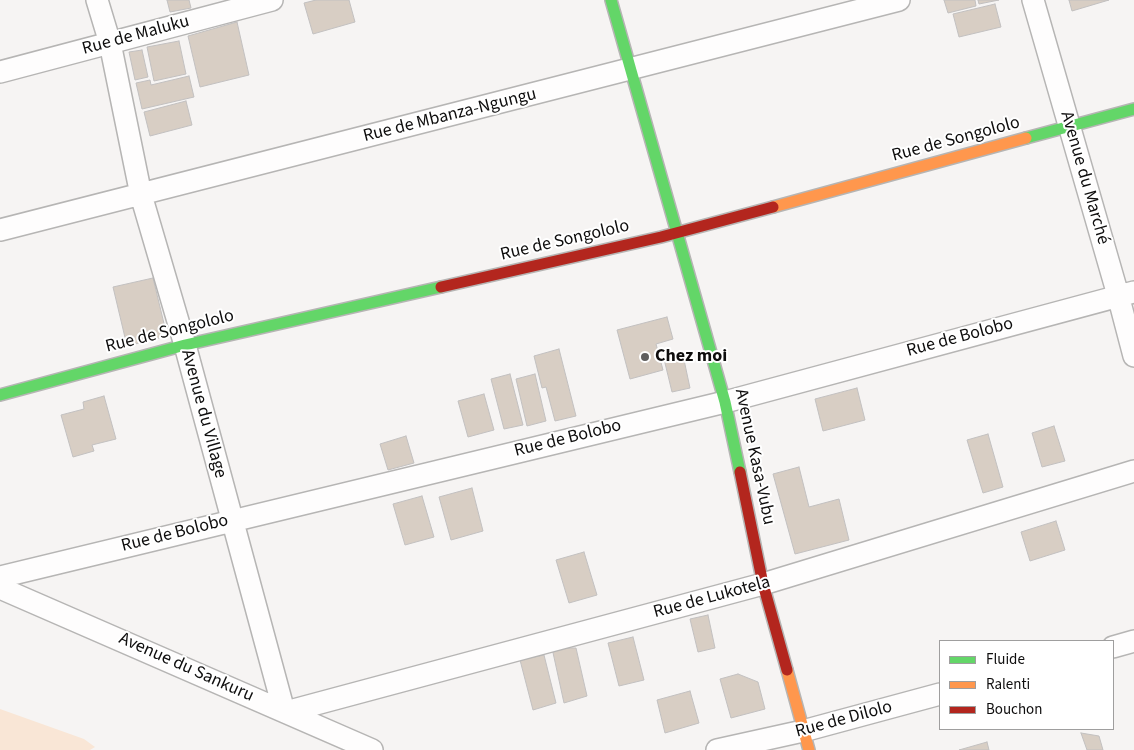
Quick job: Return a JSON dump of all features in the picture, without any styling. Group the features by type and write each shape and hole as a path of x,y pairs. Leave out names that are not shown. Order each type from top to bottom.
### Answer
{"street":[{"name":"Avenue du Village","path":"97,0 110,43 141,195 185,345 285,712"},
{"name":"Rue de Maluku","path":"0,72 272,0"},
{"name":"Avenue Kasa-Vubu","path":"612,0 630,70 725,402 763,584 806,741"},
{"name":"Rue de Mbanza-Ngungu","path":"0,230 899,0"},
{"name":"Avenue du Marché","path":"1033,0 1069,128 1126,293 1134,356"},
{"name":"Rue de Songololo","path":"0,395 185,345 677,232 1134,109"},
{"name":"Rue de Bolobo","path":"0,577 725,402 1126,293"},
{"name":"Rue de Lukotela","path":"285,712 763,584 1134,471"},
{"name":"Avenue du Sankuru","path":"0,588 372,750"},
{"path":"1114,647 1134,641"},
{"name":"Rue de Dilolo","path":"717,750 806,741 939,694"}],"shaded area":[{"path":"0,709 84,739 95,747 90,750 0,750"}],"building":[{"path":"167,0 189,0 191,8 170,12"},
{"path":"316,0 349,0 355,22 313,34 304,3"},
{"path":"944,0 975,0 976,6 948,13"},
{"path":"978,0 999,0 979,4"},
{"path":"1069,0 1109,0 1072,11"},
{"path":"995,4 1001,27 959,37 953,14"},
{"path":"237,22 249,75 200,87 188,36"},
{"path":"179,41 186,74 154,81 147,47"},
{"path":"142,50 148,77 135,80 129,52"},
{"path":"189,76 194,97 142,109 136,83 150,80 151,85"},
{"path":"186,101 192,125 150,136 144,112"},
{"path":"153,278 167,336 127,346 113,287"},
{"path":"667,317 673,339 656,344 663,370 630,379 617,330"},
{"path":"559,349 576,416 555,421 546,387 542,388 534,356"},
{"path":"683,355 690,388 672,392 664,359"},
{"path":"510,374 523,425 504,429 491,379"},
{"path":"535,374 546,421 527,426 516,379"},
{"path":"857,388 865,420 823,431 815,399"},
{"path":"484,394 494,430 468,437 458,401"},
{"path":"104,396 116,439 92,445 94,451 73,457 61,415 84,409 83,402"},
{"path":"1054,426 1065,461 1042,467 1032,433"},
{"path":"988,434 1003,487 983,493 967,440"},
{"path":"406,436 414,463 388,470 380,444"},
{"path":"799,467 809,507 839,499 849,540 795,554 773,474"},
{"path":"472,488 483,531 451,540 439,497"},
{"path":"422,496 434,537 405,545 393,504"},
{"path":"1056,521 1065,550 1030,561 1021,532"},
{"path":"584,552 597,595 569,603 556,560"},
{"path":"708,615 715,648 698,652 690,619"},
{"path":"633,637 644,680 619,686 608,643"},
{"path":"552,648 576,648 587,696 564,703"},
{"path":"544,655 556,703 533,710 520,660"},
{"path":"738,674 758,682 765,709 731,718 720,679"},
{"path":"690,691 699,723 665,733 657,700"},
{"path":"1081,733 1099,736 1103,750 1087,750"},
{"path":"987,742 989,750 959,750"}],"traffic: fast":[{"path":"611,0 725,402 740,472"},
{"path":"1026,138 1134,109"},
{"path":"0,395 185,345 441,287"}],"traffic: slow":[{"path":"773,207 1026,138"},
{"path":"787,670 809,750"}],"traffic: jam":[{"path":"441,287 661,237 773,207"},
{"path":"740,472 763,584 787,670"}],"place":[{"name":"Chez moi","path":"645,357"}]}
